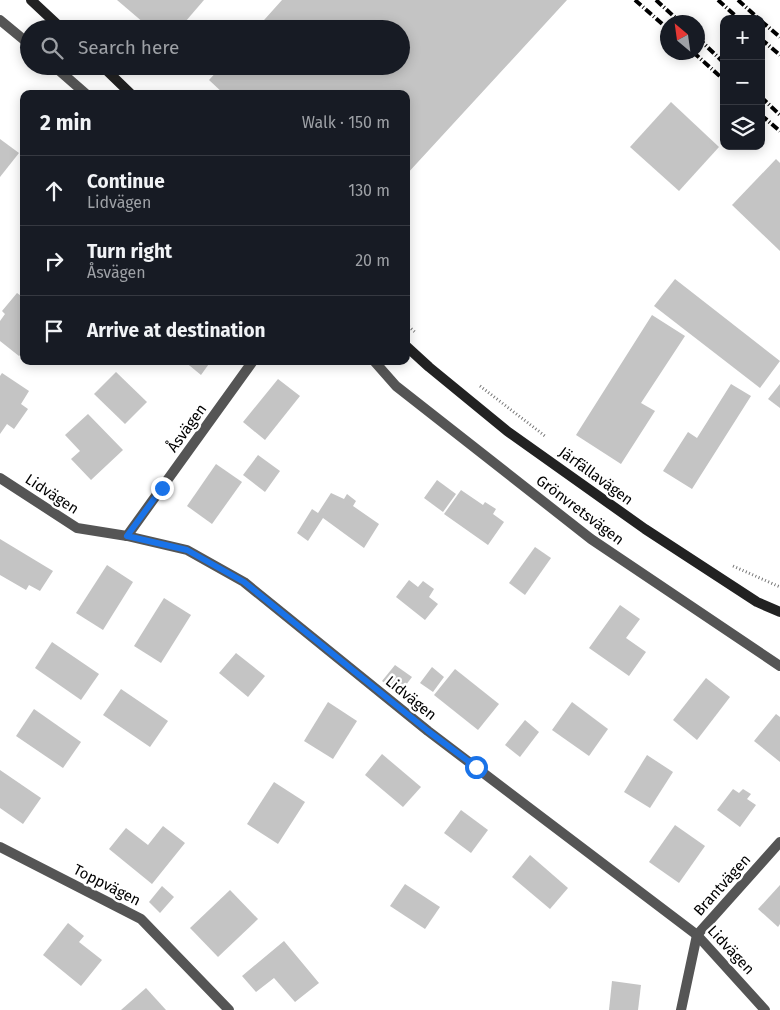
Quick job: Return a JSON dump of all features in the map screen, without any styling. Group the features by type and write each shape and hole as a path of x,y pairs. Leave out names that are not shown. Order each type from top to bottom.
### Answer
{"street":[{"path":"32,0 53,20"},
{"path":"0,20 20,37"},
{"path":"64,75 81,90"},
{"path":"111,75 127,90"},
{"name":"Järfällavägen","path":"410,350 507,431 637,524 757,602 780,612"},
{"name":"Åsvägen","path":"127,536 250,365"},
{"name":"Grönvretsvägen","path":"378,365 396,386 591,539 780,666"},
{"name":"Lidvägen","path":"0,478 77,528 127,536 187,550 244,582 428,731 697,935 765,1010"},
{"name":"Brantvägen","path":"681,1010 697,935 780,842"},
{"name":"Toppvägen","path":"0,847 141,919 229,1010"}],"path":[{"path":"410,327 420,336"},
{"path":"478,384 545,436"},
{"path":"727,563 780,587"}],"building":[{"path":"117,0 204,0 187,20 140,20"},
{"path":"282,0 567,0 410,171 410,90 220,90 209,80 214,75 410,75 410,20 264,20"},
{"path":"671,102 719,147 679,191 630,147"},
{"path":"0,139 19,153 0,177"},
{"path":"776,159 780,163 780,251 732,205"},
{"path":"675,279 780,361 760,388 654,306"},
{"path":"17,293 20,295 19,356 0,341 0,321 5,314 2,311"},
{"path":"652,315 685,336 641,403 655,411 621,464 576,435"},
{"path":"189,365 208,365 201,375"},
{"path":"116,372 147,402 125,424 94,394"},
{"path":"2,373 29,391 21,404 28,409 14,429 7,424 0,434 0,376"},
{"path":"278,379 300,396 265,440 243,422"},
{"path":"731,384 751,396 692,489 663,471 688,432 697,438"},
{"path":"780,384 780,408 768,399"},
{"path":"88,414 123,450 91,480 71,459 80,451 65,435"},
{"path":"258,455 280,471 265,492 243,475"},
{"path":"216,464 242,482 212,524 187,506"},
{"path":"437,480 456,494 443,512 424,498"},
{"path":"461,490 483,505 485,502 496,509 493,514 504,522 488,545 444,514"},
{"path":"331,493 344,499 347,494 356,501 353,506 379,524 364,548 323,518 308,541 297,533 312,509 318,513"},
{"path":"0,539 53,571 40,591 29,585 26,590 0,575"},
{"path":"535,547 551,558 525,595 509,583"},
{"path":"107,565 133,582 103,630 76,613"},
{"path":"409,580 418,587 423,581 434,589 429,597 438,604 425,620 396,597"},
{"path":"164,598 191,615 161,663 134,646"},
{"path":"620,605 640,619 626,638 646,652 629,676 589,648"},
{"path":"52,642 99,674 81,700 35,668"},
{"path":"236,653 265,676 248,697 219,673"},
{"path":"395,665 412,677 399,694 382,681"},
{"path":"432,667 444,677 433,692 420,683"},
{"path":"455,669 499,704 478,730 434,695"},
{"path":"706,678 730,697 697,740 673,720"},
{"path":"121,689 168,721 150,747 103,715"},
{"path":"328,702 357,721 333,759 304,741"},
{"path":"572,702 608,729 589,756 552,730"},
{"path":"34,709 81,742 63,768 16,736"},
{"path":"776,714 780,717 780,762 754,741"},
{"path":"525,720 539,732 520,757 505,745"},
{"path":"382,754 421,787 403,807 365,775"},
{"path":"647,755 673,772 650,808 624,792"},
{"path":"0,770 41,798 23,824 0,808"},
{"path":"274,782 305,802 278,844 247,824"},
{"path":"733,789 739,793 743,789 751,794 747,799 756,805 740,827 717,810"},
{"path":"461,810 488,830 471,853 444,833"},
{"path":"675,825 705,846 679,883 649,862"},
{"path":"163,826 185,843 152,884 109,849 126,828 148,845"},
{"path":"530,855 568,888 550,909 512,877"},
{"path":"405,884 440,907 425,929 390,906"},
{"path":"780,885 780,924 778,927 758,909"},
{"path":"162,886 174,897 160,913 149,902"},
{"path":"230,890 258,919 218,957 190,928"},
{"path":"68,923 84,936 79,942 102,960 81,986 43,955"},
{"path":"284,941 319,983 295,1002 274,978 256,992 242,976"},
{"path":"612,981 641,985 638,1010 609,1010"},
{"path":"146,988 166,1010 121,1010"}],"railway":[{"path":"635,0 660,22"},
{"path":"656,0 672,15"},
{"path":"718,0 735,15"},
{"path":"738,0 755,15"},
{"path":"765,24 780,37"},
{"path":"765,42 780,55"},
{"path":"705,45 721,60"},
{"path":"702,60 720,76"},
{"path":"765,101 780,115"},
{"path":"765,118 780,131"}],"route":[{"path":"162,488 127,536 187,550 244,582 428,731 476,767"}]}
